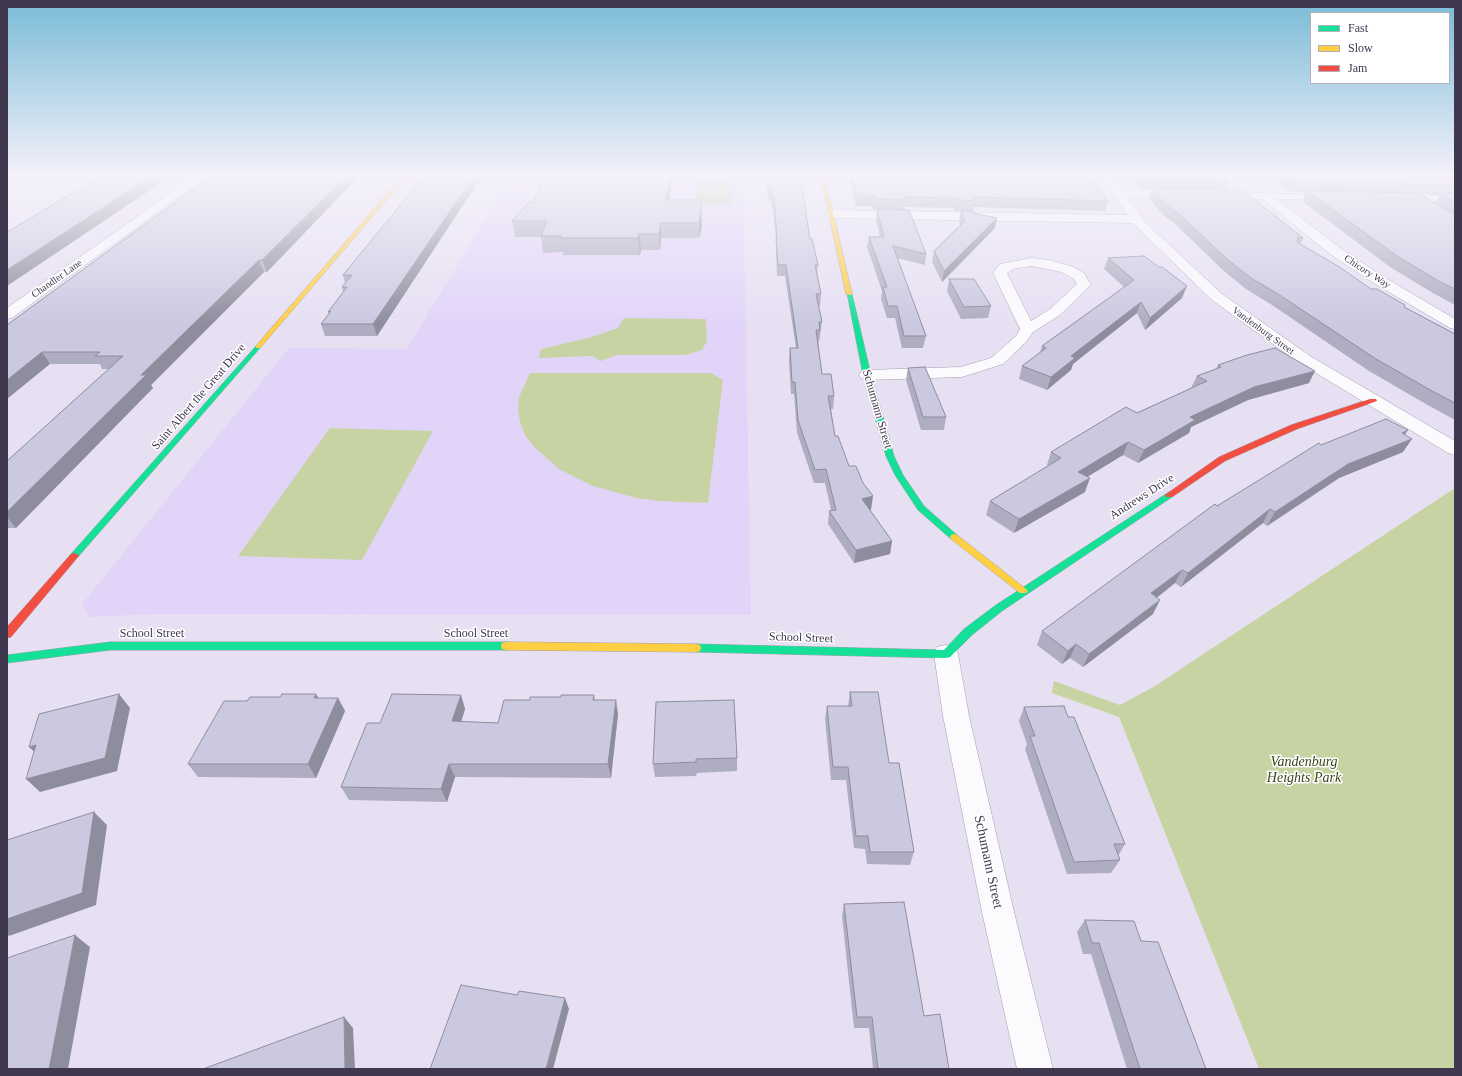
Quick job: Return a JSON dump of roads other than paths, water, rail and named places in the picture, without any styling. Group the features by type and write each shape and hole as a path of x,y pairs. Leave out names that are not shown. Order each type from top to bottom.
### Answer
{"street":[{"name":"Chandler Lane","path":"7,315 134,224"},
{"name":"Saint Albert the Great Drive","path":"7,634 32,603 200,413 364,224"},
{"name":"Schumann Street","path":"833,224 867,375 890,456 921,508 941,527 1023,591"},
{"name":"Vandenburg Street","path":"1141,224 1216,297 1285,347 1455,449"},
{"name":"Chicory Way","path":"1301,224 1341,255 1377,279 1455,325"},
{"path":"867,375 962,372 997,361 1021,339 1028,329 1055,312 1084,285 1079,276 1062,267 1039,262 1016,264 1002,270 1000,273 1028,329"},
{"name":"Andrews Drive","path":"946,654 968,632 1023,591 1222,459 1294,427 1374,401"},
{"name":"School Street","path":"7,659 110,646 606,646 946,654"},
{"name":"Schumann Street","path":"946,654 951,690 998,912 1035,1069"}],"park label":[{"name":"Vandenburg Heights Park","path":"1304,770"}]}
